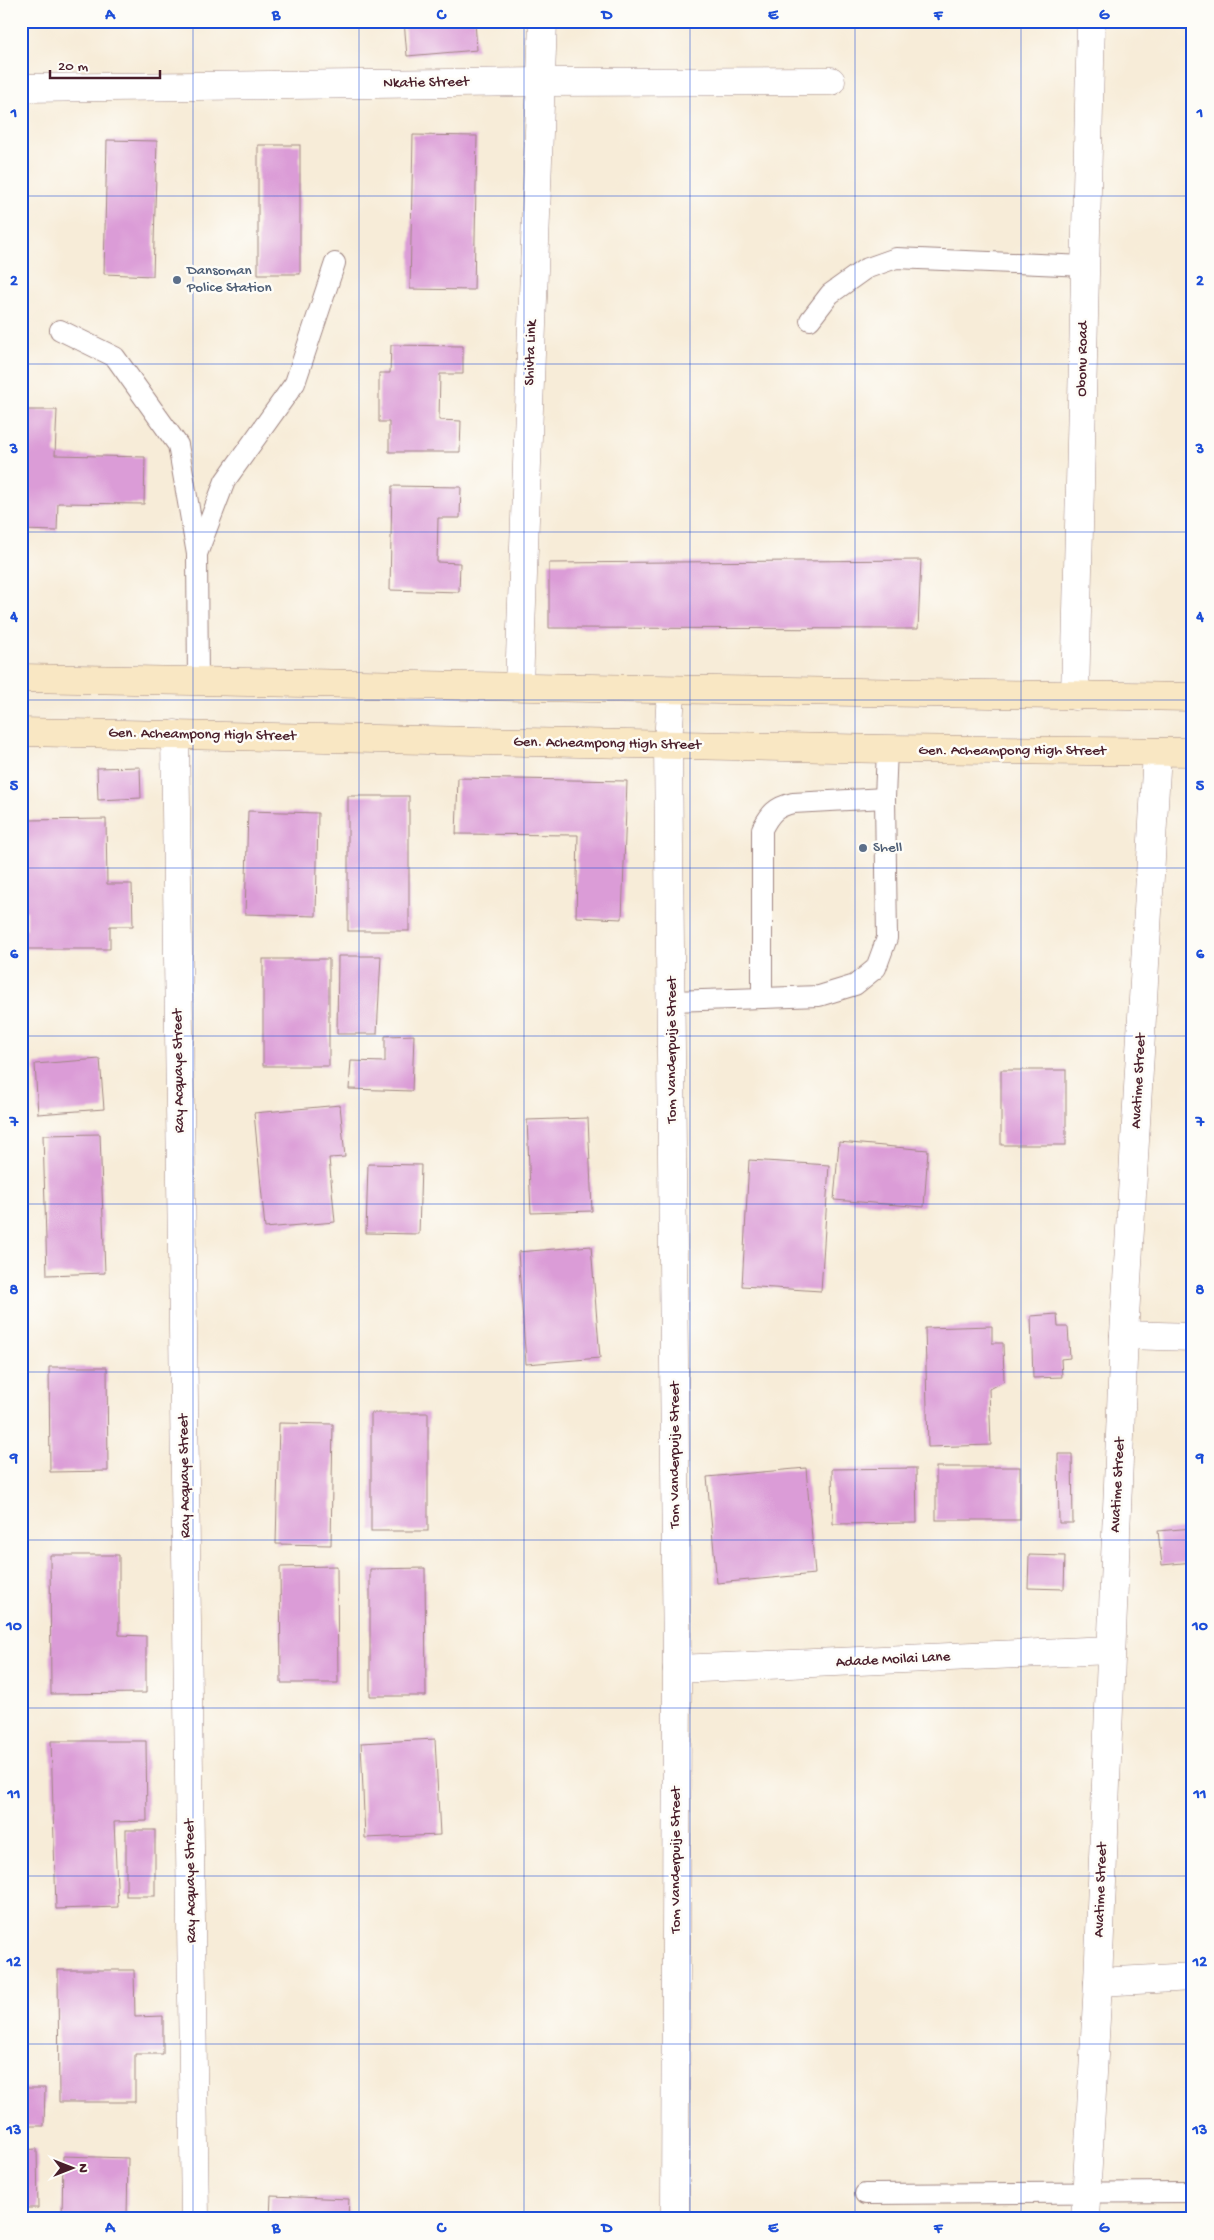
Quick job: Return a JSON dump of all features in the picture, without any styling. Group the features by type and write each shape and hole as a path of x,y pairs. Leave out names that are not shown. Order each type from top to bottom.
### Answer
{"main road":[{"path":"21,678 519,686 671,691 1193,697"},
{"name":"Gen. Acheampong High Street","path":"21,732 887,750 1193,752"}],"street":[{"name":"Shivta Link","path":"519,686 543,21"},
{"name":"Obonu Road","path":"1074,696 1091,21"},
{"name":"Nkatie Street","path":"21,88 540,82 831,81"},
{"name":"Tom Vanderpuije Street","path":"671,691 668,745 672,1001 677,1669 675,2219"},
{"name":"Ray Acquaye Street","path":"175,734 195,2219"},
{"name":"Avatime Street","path":"1085,2206 1098,1982 1124,1335 1157,752"},
{"path":"1124,1335 1193,1337"},
{"name":"Adade Moilai Lane","path":"677,1669 1110,1650"},
{"path":"1098,1982 1193,1977"}],"lane":[{"path":"810,320 830,294 865,269 896,258 1085,266"},
{"path":"197,554 225,481 295,383 336,263"},
{"path":"60,330 115,357 178,445 197,554 198,681"},
{"path":"672,1001 819,996 855,985 876,968 887,938 885,798 887,750"},
{"path":"762,998 762,829 771,813 780,806 793,802 885,798"},
{"path":"865,2194 1085,2206 1193,2192"}],"building":[{"path":"404,21 475,21 477,50 407,56"},
{"path":"413,135 477,136 474,290 410,289"},
{"path":"107,140 157,141 153,276 104,274"},
{"path":"258,145 300,145 300,274 258,274"},
{"path":"391,345 463,346 463,374 440,374 439,420 461,421 460,452 389,452 389,422 379,422 379,373 390,373"},
{"path":"21,410 57,410 55,455 145,457 144,504 58,503 57,531 21,530"},
{"path":"392,486 461,487 460,518 438,518 437,562 460,563 459,592 390,590"},
{"path":"921,560 918,629 549,628 549,563"},
{"path":"140,767 141,798 98,800 97,768"},
{"path":"458,778 627,781 622,919 576,917 578,835 456,834"},
{"path":"348,796 409,796 409,931 348,931"},
{"path":"248,811 318,813 316,916 245,914"},
{"path":"106,819 107,884 132,884 133,926 110,926 110,949 21,949 21,930 27,929 27,911 21,911 21,873 27,873 26,820"},
{"path":"338,956 381,956 377,1034 337,1034"},
{"path":"263,959 329,959 329,1066 263,1066"},
{"path":"414,1035 412,1091 349,1089 351,1061 385,1062 385,1036"},
{"path":"100,1059 104,1109 38,1114 35,1064"},
{"path":"1001,1070 1066,1070 1066,1145 1001,1145"},
{"path":"340,1105 345,1157 329,1158 335,1222 265,1228 254,1113"},
{"path":"588,1118 592,1211 531,1213 527,1120"},
{"path":"100,1134 105,1273 47,1275 43,1135"},
{"path":"839,1142 928,1150 924,1207 834,1200"},
{"path":"749,1160 829,1165 821,1291 742,1286"},
{"path":"368,1164 421,1165 419,1234 366,1233"},
{"path":"591,1246 600,1358 526,1364 518,1252"},
{"path":"1057,1314 1058,1327 1068,1327 1070,1358 1061,1359 1062,1377 1033,1378 1031,1316"},
{"path":"992,1326 992,1343 1003,1343 1004,1381 989,1389 991,1445 928,1447 925,1328"},
{"path":"21,1340 27,1341 26,1397 21,1397"},
{"path":"49,1367 107,1367 108,1471 50,1472"},
{"path":"371,1413 428,1413 428,1531 371,1531"},
{"path":"279,1423 333,1424 331,1545 276,1544"},
{"path":"21,1450 23,1450 24,1502 21,1502"},
{"path":"1058,1454 1072,1454 1073,1523 1059,1523"},
{"path":"936,1467 1020,1467 1020,1520 936,1520"},
{"path":"806,1468 815,1574 717,1583 707,1477"},
{"path":"916,1468 917,1523 833,1524 832,1469"},
{"path":"1193,1528 1193,1562 1162,1565 1158,1531"},
{"path":"50,1555 119,1555 119,1635 146,1636 146,1693 51,1694"},
{"path":"1029,1555 1065,1556 1064,1589 1028,1588"},
{"path":"337,1566 338,1683 281,1683 280,1567"},
{"path":"425,1568 426,1696 370,1696 370,1569"},
{"path":"435,1739 440,1835 365,1838 361,1743"},
{"path":"51,1741 146,1741 147,1821 114,1822 118,1907 56,1909"},
{"path":"126,1830 155,1830 155,1896 126,1896"},
{"path":"58,1970 134,1970 135,2017 163,2016 163,2054 135,2054 135,2102 59,2102"},
{"path":"21,2088 45,2088 44,2126 21,2126"},
{"path":"37,2149 38,2208 21,2208 21,2150"},
{"path":"63,2156 128,2158 127,2219 62,2219"},
{"path":"271,2196 349,2199 348,2219 270,2219"}],"place":[{"name":"Dansoman Police Station","path":"177,280"},
{"name":"Shell","path":"863,848"}]}
